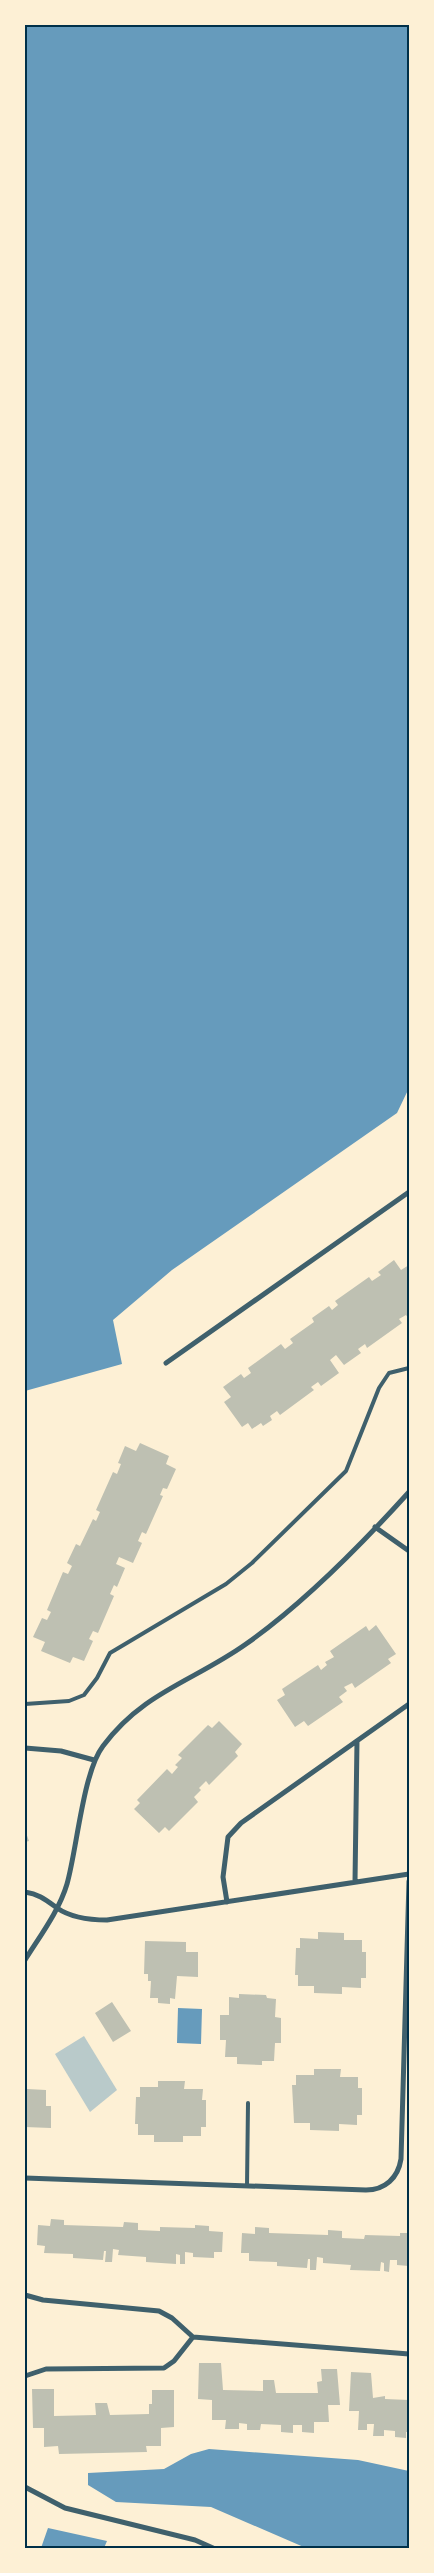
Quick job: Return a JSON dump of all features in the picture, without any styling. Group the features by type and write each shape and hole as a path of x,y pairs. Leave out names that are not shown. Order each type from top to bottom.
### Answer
{"street":[{"path":"166,1363 409,1192"},
{"path":"25,1960 57,1908 67,1885 94,1760 113,1732 139,1707 160,1692 222,1660 265,1630 305,1597 409,1492"},
{"path":"375,1527 409,1551"},
{"path":"226,1902 223,1877 228,1837 241,1823 409,1704"},
{"path":"355,1882 357,1741"},
{"path":"25,1748 61,1751 94,1760"},
{"path":"25,1892 44,1897 57,1908 84,1918 107,1920 409,1874"},
{"path":"25,2178 371,2190 391,2181 398,2171 400,2159 409,1881"},
{"path":"25,2294 43,2300 159,2311 170,2316 193,2337 409,2354"},
{"path":"25,2376 32,2372 46,2370 164,2368 174,2361 193,2337"},
{"path":"25,2487 64,2508 200,2541 213,2548"}],"lane":[{"path":"25,1704 69,1701 84,1695 97,1678 110,1653 226,1584 252,1564 346,1471 379,1388 389,1373 409,1368"},
{"path":"247,2186 248,2103"}],"shaded area":[{"path":"84,2036 117,2090 90,2112 55,2054"}],"water":[{"path":"25,25 409,25 409,1088 397,1113 172,1270 113,1320 122,1364 25,1391"},
{"path":"178,2008 202,2009 201,2044 177,2043"},
{"path":"209,2449 358,2460 409,2471 409,2548 306,2548 211,2507 116,2502 88,2485 88,2473 164,2469 191,2454"},
{"path":"48,2528 107,2541 104,2548 41,2548"}],"building":[{"path":"394,1260 401,1270 409,1265 409,1319 406,1315 399,1319 402,1323 367,1348 365,1344 358,1349 361,1353 344,1365 336,1355 330,1360 339,1373 321,1386 318,1382 311,1387 314,1390 280,1415 277,1411 270,1416 272,1420 263,1426 261,1423 252,1429 248,1423 242,1427 224,1402 231,1397 223,1387 241,1374 244,1378 251,1373 248,1368 281,1344 285,1349 293,1343 290,1339 314,1322 312,1318 329,1306 332,1310 338,1305 335,1301 369,1277 372,1281 381,1275 378,1272"},
{"path":"140,1443 169,1456 166,1464 176,1469 167,1489 163,1488 160,1495 163,1496 146,1534 142,1532 138,1541 142,1543 133,1563 119,1557 116,1564 125,1568 117,1587 114,1585 110,1594 114,1596 98,1633 93,1631 89,1639 93,1641 84,1661 73,1657 70,1663 41,1651 45,1642 33,1637 42,1618 47,1620 51,1612 47,1610 63,1572 68,1574 72,1566 67,1563 76,1544 80,1546 93,1519 96,1521 100,1512 96,1510 113,1472 117,1474 121,1464 118,1463 125,1446 136,1451"},
{"path":"376,1625 396,1654 388,1659 391,1663 355,1688 352,1683 344,1687 347,1691 339,1697 343,1702 308,1726 304,1721 295,1727 277,1700 285,1695 282,1689 318,1665 321,1670 327,1665 325,1662 334,1657 330,1651 366,1626 369,1631"},
{"path":"219,1721 242,1744 235,1752 238,1756 209,1785 206,1781 199,1788 201,1790 194,1797 198,1802 169,1831 165,1827 159,1833 134,1809 140,1803 137,1800 167,1769 172,1774 178,1767 175,1765 182,1758 178,1755 208,1725 212,1728"},
{"path":"25,1830 29,1841 25,1842"},
{"path":"318,1932 344,1933 344,1940 362,1940 362,1952 366,1952 366,1978 361,1978 361,1988 342,1987 342,1994 314,1993 314,1986 298,1986 298,1975 295,1975 296,1948 300,1948 300,1938 318,1939"},
{"path":"145,1941 186,1942 186,1952 198,1952 198,1977 177,1976 175,1999 170,1998 170,2004 158,2003 158,1998 150,1998 151,1981 148,1981 148,1974 144,1974"},
{"path":"239,1994 266,1995 267,1998 276,1999 275,2017 281,2018 281,2043 275,2043 274,2061 262,2061 262,2065 237,2064 237,2057 225,2057 226,2040 220,2040 220,2015 229,2015 229,1997 239,1998"},
{"path":"112,2002 131,2031 113,2042 95,2013"},
{"path":"314,2069 341,2069 340,2077 358,2077 358,2088 362,2088 362,2115 357,2115 357,2125 339,2124 339,2131 310,2130 310,2123 294,2123 292,2085 296,2085 296,2075 314,2075"},
{"path":"158,2081 185,2081 184,2089 203,2089 202,2100 206,2100 206,2127 201,2127 201,2136 183,2136 183,2142 154,2142 154,2135 138,2135 138,2124 135,2124 136,2097 140,2097 140,2087 158,2087"},
{"path":"27,2089 46,2090 46,2106 51,2106 51,2128 25,2127"},
{"path":"51,2219 64,2220 64,2225 123,2227 124,2222 138,2223 138,2230 160,2231 160,2227 195,2228 195,2225 209,2226 209,2231 223,2232 222,2252 214,2252 214,2258 193,2257 193,2253 185,2252 185,2264 180,2264 180,2255 176,2254 176,2264 146,2262 146,2257 118,2255 119,2250 113,2249 112,2262 105,2262 106,2251 104,2251 103,2260 73,2258 73,2254 44,2253 45,2246 37,2245 38,2225 50,2226"},
{"path":"255,2227 269,2228 269,2233 328,2235 328,2230 342,2231 342,2238 364,2239 365,2235 400,2236 400,2233 409,2233 409,2266 397,2265 397,2260 390,2260 389,2272 384,2271 384,2263 381,2262 380,2271 350,2270 351,2265 323,2263 323,2258 317,2257 316,2270 310,2270 310,2259 308,2259 307,2268 277,2266 277,2262 249,2261 249,2253 241,2253 242,2233 255,2234"},
{"path":"199,2363 221,2363 223,2390 263,2391 263,2380 274,2380 276,2393 318,2393 317,2382 322,2381 321,2369 337,2369 340,2405 328,2405 329,2422 314,2422 314,2433 302,2432 302,2425 293,2425 293,2433 281,2432 281,2425 261,2424 260,2430 247,2430 247,2424 239,2423 239,2429 225,2429 226,2420 212,2420 212,2400 198,2399"},
{"path":"351,2372 371,2373 373,2398 385,2396 385,2399 409,2400 409,2432 406,2432 406,2438 395,2437 395,2431 384,2430 384,2436 373,2436 374,2424 367,2424 367,2430 358,2430 359,2411 349,2411"},
{"path":"32,2389 54,2389 54,2416 96,2415 95,2403 107,2403 110,2415 149,2414 149,2404 152,2404 152,2390 174,2390 174,2427 161,2428 161,2446 146,2446 147,2452 59,2454 58,2446 44,2447 44,2428 33,2428"}]}
